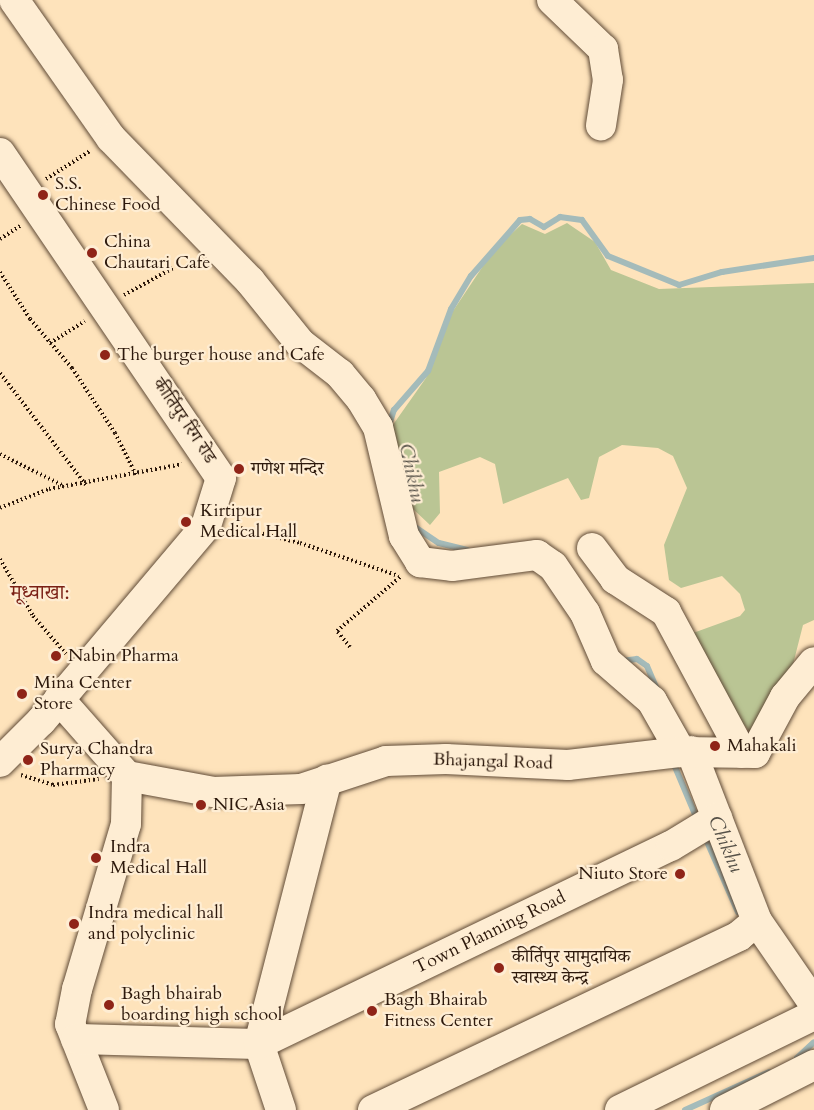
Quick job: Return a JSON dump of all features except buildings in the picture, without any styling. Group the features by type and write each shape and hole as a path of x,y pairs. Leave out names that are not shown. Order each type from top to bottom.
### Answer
{"street":[{"path":"14,0 111,138 250,281 300,343 340,374 361,399 378,427 410,569 537,555 553,566 585,613 606,661 652,701 686,752 717,818 757,921 814,1004"},
{"path":"552,0 588,30 603,49 608,80 601,125"},
{"name":"कीर्तिपुर रिंग रोड","path":"0,153 209,456 221,478 208,519 80,671 5,767"},
{"path":"592,548 615,579 666,612 742,753 755,753 785,697 814,662"},
{"path":"60,699 127,776 126,824 76,989 70,1023 104,1110"},
{"name":"Bhajangal Road","path":"127,776 213,792 301,789 386,761 446,759 568,765 686,752 742,753"},
{"path":"281,1110 259,1044 327,780"},
{"name":"Town Planning Road","path":"259,1044 670,846 717,818"},
{"path":"373,1110 739,936 757,921"},
{"path":"620,1110 814,1016"},
{"path":"76,1040 259,1044"},
{"path":"725,1110 814,1065"}],"path":[{"path":"27,191 111,138"},
{"path":"50,343 173,268"},
{"path":"0,272 50,343 72,368 109,424 136,475"},
{"path":"0,373 86,484"},
{"path":"0,454 66,487"},
{"path":"0,508 50,489 136,475 209,456"},
{"path":"208,519 300,543 327,555 410,569"},
{"path":"0,559 33,616 80,671"},
{"path":"350,647 337,631 410,569"},
{"path":"5,767 53,784 127,776"}],"green space":[{"path":"567,223 595,242 611,270 659,289 814,283 814,620 803,625 788,684 751,733 718,694 693,633 740,616 745,610 740,594 722,576 681,588 669,580 664,545 687,488 673,456 658,448 622,445 599,457 589,498 581,500 568,478 503,504 495,464 480,457 439,472 440,513 430,525 412,508 390,429 426,378 453,311 493,251 522,224 545,234"}],"waterway":[{"name":"Chikhu","path":"389,425 394,410 428,371 451,309 471,276 520,220 530,219 544,227 560,217 582,220 608,256 679,285 722,272 814,258"},
{"name":"Chikhu","path":"412,525 439,543 467,550"},
{"name":"Chikhu","path":"622,661 637,659 647,666 657,689"},
{"name":"Chikhu","path":"673,762 697,819"},
{"name":"Chikhu","path":"705,837 738,912"},
{"name":"Chikhu","path":"797,1058 814,1042"},
{"name":"Chikhu","path":"685,1110 769,1072"}],"place":[{"name":"S.S. Chinese Food","path":"43,195"},
{"name":"China Chautari Cafe","path":"92,253"},
{"name":"The burger house and Cafe","path":"105,355"},
{"name":"गणेश मन्दिर","path":"239,469"},
{"name":"Kirtipur Medical Hall","path":"186,522"},
{"name":"Nabin Pharma","path":"56,656"},
{"name":"Mina Center Store","path":"22,694"},
{"name":"Mahakali","path":"715,746"},
{"name":"Surya Chandra Pharmacy","path":"28,760"},
{"name":"NIC Asia","path":"201,805"},
{"name":"Indra Medical Hall","path":"96,858"},
{"name":"Niuto Store","path":"680,874"},
{"name":"Indra medical hall and polyclinic","path":"74,924"},
{"name":"कीर्तिपुर सामुदायिक स्वास्थ्य केन्द्र","path":"499,968"},
{"name":"Bagh bhairab boarding high school","path":"109,1005"},
{"name":"Bagh Bhairab Fitness Center","path":"372,1011"}],"district":[{"name":"मूध्वाखा:","path":"40,592"}]}
